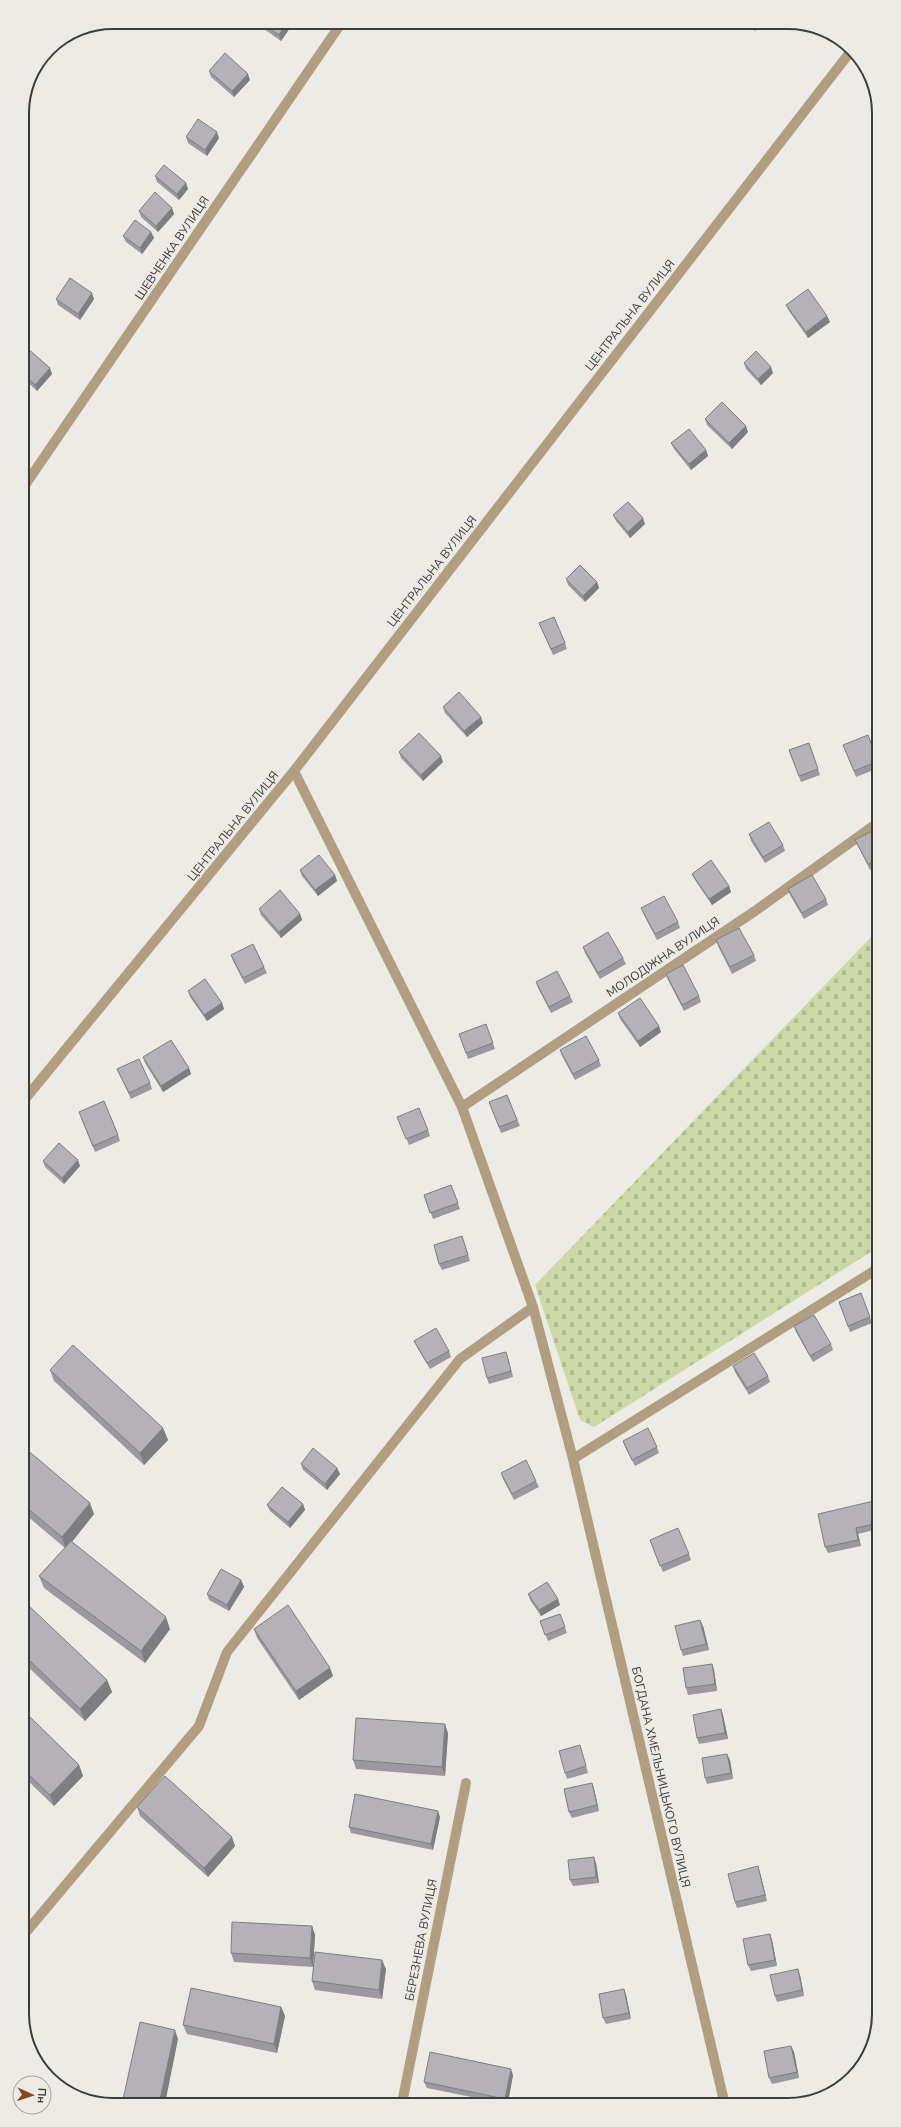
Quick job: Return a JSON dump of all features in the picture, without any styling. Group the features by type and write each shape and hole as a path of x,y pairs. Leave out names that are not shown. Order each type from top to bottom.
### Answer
{"street":[{"name":"ШЕВЧЕНКА ВУЛИЦЯ","path":"29,479 337,29"},
{"name":"ЦЕНТРАЛЬНА ВУЛИЦЯ","path":"29,1093 294,771 848,55"},
{"name":"БОГДАНА ХМЕЛЬНИЦЬКОГО ВУЛИЦЯ","path":"294,771 462,1107 533,1307 573,1459 723,2098"},
{"name":"МОЛОДІЖНА ВУЛИЦЯ","path":"462,1107 755,911 872,827"},
{"path":"573,1459 872,1271"},
{"path":"29,1928 199,1726 227,1652 460,1359 533,1307"},
{"name":"БЕРЕЗНЕВА ВУЛИЦЯ","path":"403,2098 466,1783"}],"green space":[{"path":"872,936 872,1251 594,1427 580,1420 535,1285"}],"building":[{"path":"270,29 283,29 279,35"},
{"path":"225,53 248,74 232,91 209,71"},
{"path":"198,119 217,132 205,150 186,137"},
{"path":"164,165 186,183 177,194 155,176"},
{"path":"155,192 172,208 156,226 139,211"},
{"path":"135,220 151,232 140,248 123,236"},
{"path":"70,278 92,293 78,314 56,299"},
{"path":"808,289 827,316 806,332 786,305"},
{"path":"29,350 50,368 35,385 29,380"},
{"path":"756,351 771,367 758,379 744,363"},
{"path":"722,402 746,426 729,443 705,419"},
{"path":"689,429 706,450 689,464 671,443"},
{"path":"628,502 643,518 628,532 613,515"},
{"path":"580,565 597,582 583,596 566,579"},
{"path":"554,617 565,643 551,649 539,623"},
{"path":"459,692 481,717 464,731 443,707"},
{"path":"419,733 441,756 421,775 399,752"},
{"path":"868,735 872,746 872,764 854,771 843,745"},
{"path":"809,743 818,769 799,776 789,750"},
{"path":"769,822 783,845 763,857 749,834"},
{"path":"872,831 872,862 868,864 855,840"},
{"path":"319,855 335,875 315,890 300,870"},
{"path":"711,860 729,886 709,899 692,874"},
{"path":"812,875 826,899 802,913 788,889"},
{"path":"280,890 300,914 279,932 259,909"},
{"path":"664,896 678,922 655,934 641,908"},
{"path":"739,928 754,955 730,967 716,940"},
{"path":"608,932 623,958 598,973 583,947"},
{"path":"253,944 264,967 243,978 231,955"},
{"path":"683,965 699,996 682,1005 666,974"},
{"path":"557,971 570,996 549,1007 536,982"},
{"path":"205,979 222,1003 204,1015 188,991"},
{"path":"640,998 659,1026 638,1041 618,1013"},
{"path":"486,1024 493,1043 466,1053 459,1034"},
{"path":"586,1036 599,1060 573,1074 560,1050"},
{"path":"171,1040 189,1068 161,1086 143,1057"},
{"path":"139,1059 150,1083 129,1093 117,1069"},
{"path":"507,1095 517,1120 499,1127 489,1102"},
{"path":"104,1101 118,1135 93,1146 79,1112"},
{"path":"419,1108 428,1130 406,1139 397,1117"},
{"path":"59,1143 78,1160 62,1178 43,1161"},
{"path":"451,1185 458,1203 430,1213 424,1195"},
{"path":"462,1236 468,1255 439,1264 434,1245"},
{"path":"861,1293 870,1317 848,1326 839,1302"},
{"path":"814,1315 831,1344 810,1356 794,1326"},
{"path":"436,1328 449,1351 427,1363 414,1341"},
{"path":"73,1345 163,1428 140,1453 50,1370"},
{"path":"506,1352 511,1371 487,1378 482,1358"},
{"path":"754,1353 768,1376 747,1388 733,1366"},
{"path":"648,1428 657,1447 632,1460 623,1441"},
{"path":"313,1448 337,1468 325,1484 301,1464"},
{"path":"29,1451 90,1503 62,1537 29,1510"},
{"path":"526,1460 536,1481 512,1494 501,1473"},
{"path":"282,1487 303,1504 288,1522 267,1505"},
{"path":"872,1501 872,1524 856,1528 858,1540 825,1547 818,1514"},
{"path":"678,1528 689,1554 660,1566 650,1540"},
{"path":"71,1541 166,1617 141,1651 39,1576"},
{"path":"221,1569 241,1580 227,1605 207,1594"},
{"path":"547,1582 558,1599 539,1610 528,1594"},
{"path":"288,1605 330,1668 296,1691 254,1629"},
{"path":"29,1606 107,1680 80,1709 29,1660"},
{"path":"560,1614 565,1627 545,1635 540,1621"},
{"path":"700,1620 706,1644 681,1650 675,1626"},
{"path":"712,1664 715,1684 686,1688 683,1668"},
{"path":"721,1709 725,1733 697,1738 693,1715"},
{"path":"29,1716 79,1765 50,1795 29,1775"},
{"path":"356,1718 445,1724 442,1767 353,1760"},
{"path":"580,1745 586,1766 565,1773 559,1751"},
{"path":"727,1754 731,1773 705,1778 702,1758"},
{"path":"165,1776 232,1837 204,1868 137,1807"},
{"path":"592,1783 597,1805 569,1812 564,1789"},
{"path":"355,1794 438,1811 431,1844 349,1827"},
{"path":"594,1857 596,1877 570,1880 568,1860"},
{"path":"758,1866 765,1895 735,1902 728,1874"},
{"path":"232,1922 312,1926 310,1958 231,1953"},
{"path":"770,1934 775,1960 748,1965 743,1939"},
{"path":"315,1952 382,1960 379,1990 312,1981"},
{"path":"798,1969 802,1990 775,1996 770,1975"},
{"path":"191,1988 281,2007 274,2044 183,2025"},
{"path":"624,1989 629,2013 603,2018 599,1994"},
{"path":"140,2022 175,2030 160,2098 123,2098"},
{"path":"791,2046 797,2072 769,2078 764,2051"},
{"path":"430,2052 511,2069 505,2098 424,2082"}]}
